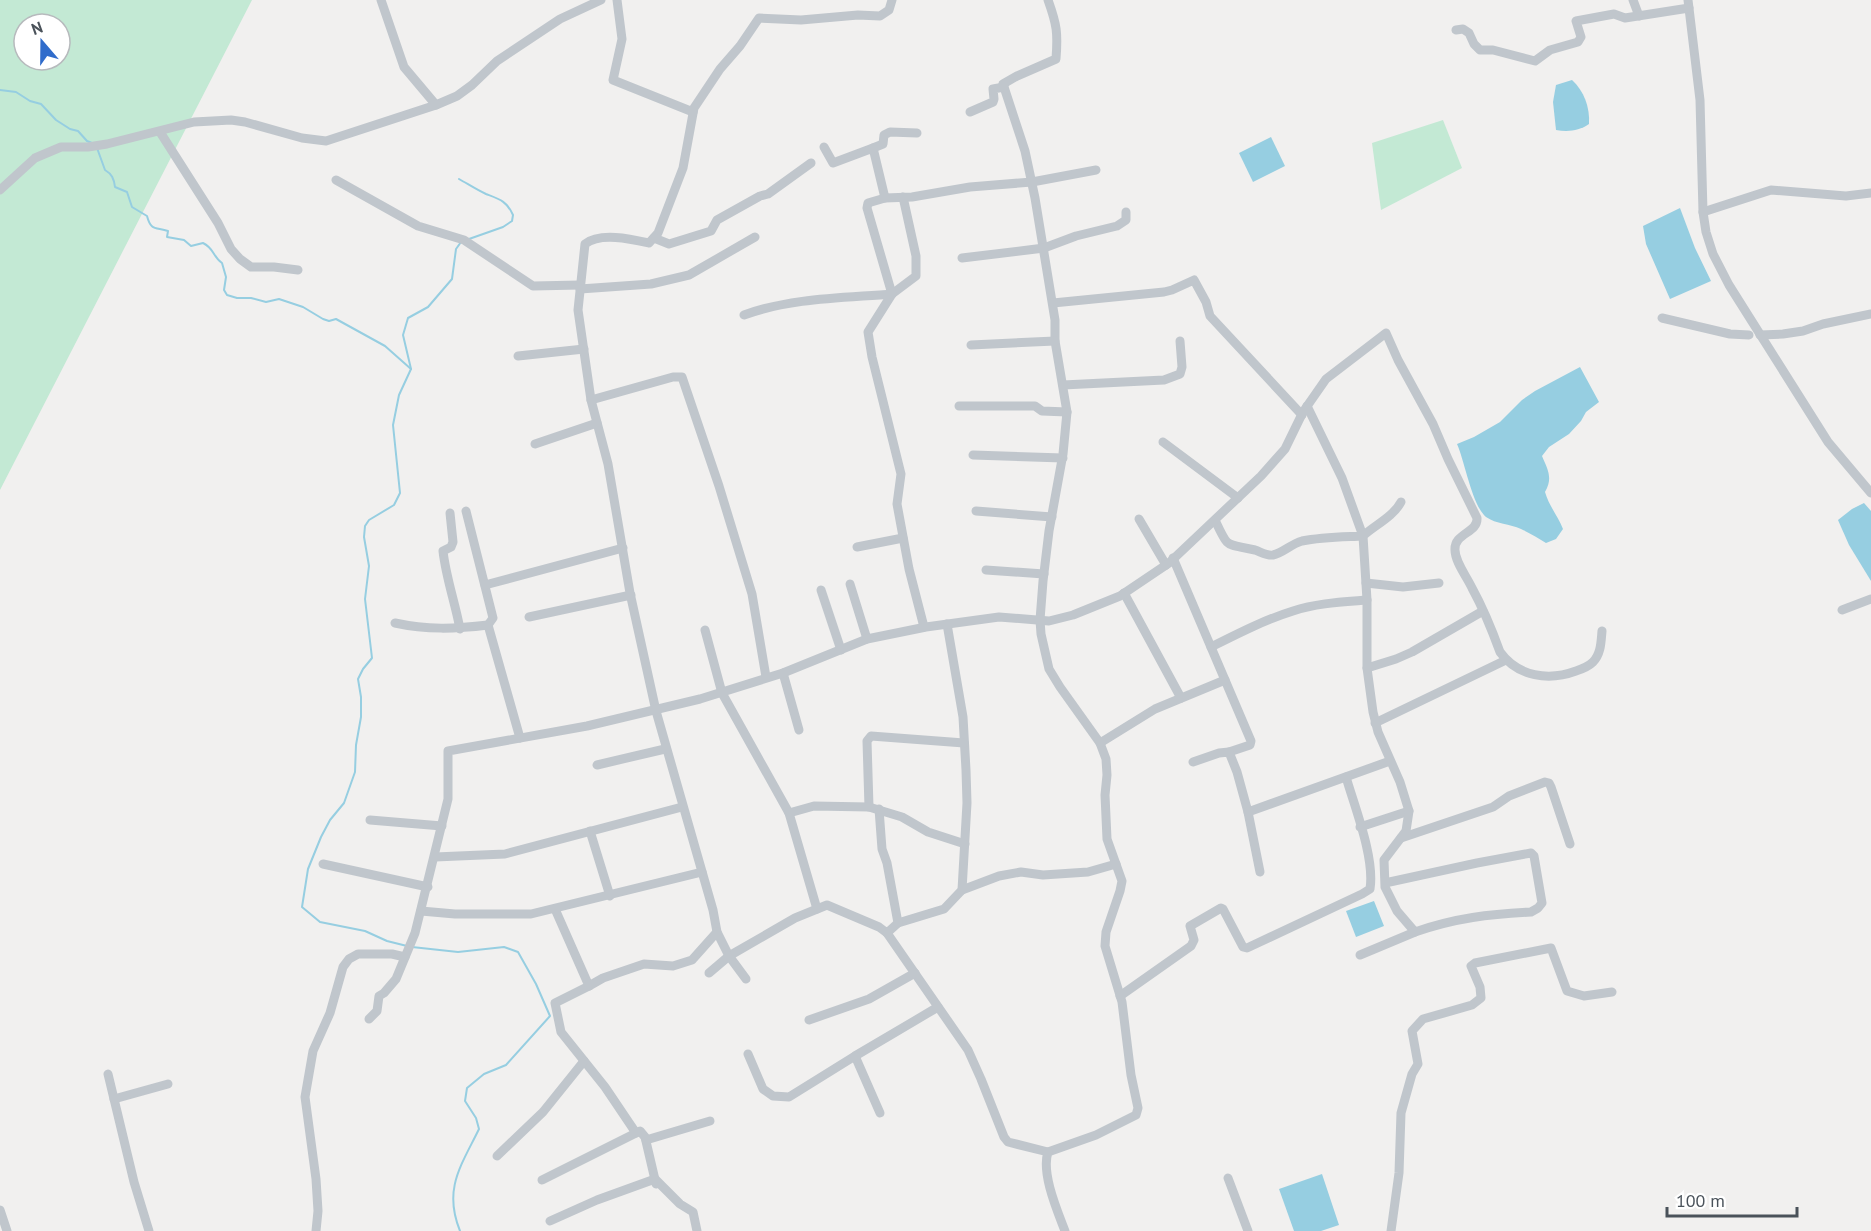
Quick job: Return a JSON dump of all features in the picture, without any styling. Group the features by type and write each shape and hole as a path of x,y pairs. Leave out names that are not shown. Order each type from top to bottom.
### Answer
{"street":[{"path":"381,0 404,67 436,105"},
{"path":"0,190 35,158 60,147 107,144 194,122 231,120 245,122 302,138 326,141 457,96 497,61 560,19 601,0"},
{"path":"617,0 622,39 613,80 693,112"},
{"path":"746,979 729,956 717,932 656,711 631,595 608,464 591,400 578,310 585,244 590,240 620,237 649,243 658,233 683,168 694,108 759,18 801,20 858,15 880,16 889,10 892,0"},
{"path":"709,973 729,956 795,918 827,905 879,927 887,933 968,1050 1008,1142 1048,1152 1096,1135 1136,1115 1138,1108 1120,996 1106,946 1106,932 1122,881 1107,839 1106,759 1100,744 1059,687 1049,669 1043,649 1040,620 1052,517 1063,458 1067,412 1055,341 1053,303 1032,182 1025,151 1003,84 1056,60 1058,36 1048,0"},
{"path":"1633,0 1639,16"},
{"path":"1456,30 1463,29 1469,33 1473,44 1480,50 1492,50 1534,61 1550,50 1578,42 1581,37 1576,21 1614,14 1625,18 1639,16 1689,4 1700,100 1703,212 1713,254 1729,285 1828,442 1871,493"},
{"path":"970,112 993,102 993,89 1004,87"},
{"path":"160,132 218,223 231,249 240,259 251,267 298,270"},
{"path":"824,147 833,163 883,144 884,135 890,132 917,133"},
{"path":"873,148 885,198"},
{"path":"654,238 669,244 711,231 717,220 760,196 768,194 812,163"},
{"path":"892,294 867,208 868,203 885,198 970,187 1032,182 1096,170"},
{"path":"336,180 418,226 464,240 533,286 651,284 689,274 755,237"},
{"path":"1703,212 1771,190 1846,196 1871,193"},
{"path":"903,197 916,255 916,276 892,294 868,332 901,474 897,504 909,569 924,627"},
{"path":"962,258 1044,248 1076,236 1117,226 1126,220 1126,212"},
{"path":"1053,303 1164,292 1194,280 1206,302 1210,316 1304,410 1342,478 1363,536 1367,600 1366,668 1375,723 1409,811 1406,831 1384,860 1385,883 1397,911 1415,932"},
{"path":"744,315 761,309 808,301 892,294"},
{"path":"1760,335 1803,331 1823,324 1871,314"},
{"path":"1662,318 1719,332 1749,335"},
{"path":"369,1019 376,1011 379,996 396,979 415,933 448,799 448,751 656,711 783,673 867,639 924,627 999,617 1049,621 1073,615 1124,593 1170,562 1261,476 1284,449 1304,410 1326,379 1386,333 1433,424 1477,518 1474,528 1458,539 1455,549 1456,556 1500,652 1506,660 1521,670 1540,677 1560,676 1594,662 1601,649 1602,631"},
{"path":"971,345 1055,341"},
{"path":"1063,385 1164,380 1180,374 1182,367 1180,341"},
{"path":"518,356 584,349"},
{"path":"591,400 673,377 682,377 720,486 752,594 766,677"},
{"path":"959,406 1035,406 1042,411 1067,412"},
{"path":"535,444 597,423"},
{"path":"1162,442 1238,498"},
{"path":"973,456 1063,458"},
{"path":"1215,520 1227,543 1268,555 1276,555 1291,544 1303,541 1363,536 1396,511 1401,502"},
{"path":"395,623 419,628 460,628 488,625 494,618 466,511"},
{"path":"976,511 1052,517"},
{"path":"450,513 453,542 451,547 443,551 447,582 460,628"},
{"path":"1138,519 1170,562 1211,647 1251,743 1193,762"},
{"path":"857,547 903,538"},
{"path":"484,585 622,548"},
{"path":"986,570 1044,574"},
{"path":"1366,583 1403,587 1439,583"},
{"path":"850,584 867,639"},
{"path":"821,590 841,650"},
{"path":"1124,593 1181,698"},
{"path":"529,617 631,595"},
{"path":"1842,610 1871,599"},
{"path":"1211,647 1294,610 1337,602 1367,600"},
{"path":"1366,668 1412,652 1483,611"},
{"path":"947,624 960,698 964,743 967,803 962,890"},
{"path":"488,625 520,738"},
{"path":"705,630 722,693 789,813 817,909"},
{"path":"1375,723 1506,660"},
{"path":"783,673 799,730"},
{"path":"1100,744 1143,715 1225,681"},
{"path":"898,923 874,808 867,741 871,736 964,743"},
{"path":"597,765 665,749"},
{"path":"1229,752 1248,812 1260,872"},
{"path":"1248,812 1390,761"},
{"path":"1120,996 1191,946 1194,940 1190,926 1216,909 1223,909 1243,947 1247,948 1370,889 1372,879 1346,777"},
{"path":"1401,838 1493,807 1509,796 1545,782 1551,787 1570,844"},
{"path":"789,813 813,806 874,808 902,817 928,832 965,844"},
{"path":"435,857 505,854 682,807"},
{"path":"1360,827 1409,811"},
{"path":"369,820 442,826"},
{"path":"590,831 610,896"},
{"path":"1360,955 1438,924 1471,916 1531,912 1542,903 1534,856 1531,853 1385,883"},
{"path":"323,864 428,887"},
{"path":"887,933 898,923 944,909 962,890 999,876 1021,872 1043,875 1088,872 1116,864"},
{"path":"421,911 455,915 531,914 702,872"},
{"path":"555,909 589,986"},
{"path":"636,1133 605,1087 561,1032 555,1003 603,978 644,964 673,966 692,960 717,932"},
{"path":"1391,1231 1399,1173 1401,1113 1412,1074 1418,1064 1412,1031 1423,1019 1472,1005 1481,998 1471,966 1474,963 1551,948 1567,991 1584,996 1612,992"},
{"path":"316,1231 318,1210 316,1179 306,1097 313,1051 330,1013 343,967 349,958 358,954 392,954 405,957"},
{"path":"809,1020 869,999 915,973"},
{"path":"748,1054 763,1089 773,1096 789,1097 938,1007"},
{"path":"855,1056 880,1113"},
{"path":"497,1156 543,1112 584,1061"},
{"path":"108,1074 134,1182 149,1231"},
{"path":"114,1099 168,1084"},
{"path":"646,1140 710,1121"},
{"path":"542,1180 639,1131 646,1140 656,1184 693,1212 697,1231"},
{"path":"1048,1152 1046,1157 1049,1181 1065,1231"},
{"path":"1228,1178 1248,1231"},
{"path":"550,1221 597,1200 656,1184"},
{"path":"0,1210 7,1231"}],"green space":[{"path":"0,0 252,0 0,490"},
{"path":"1443,120 1462,168 1381,210 1372,143"}],"water":[{"path":"1572,80 1580,89 1585,100 1589,124 1573,130 1556,130 1553,102 1556,85"},
{"path":"1271,137 1285,166 1253,182 1239,153"},
{"path":"1680,208 1695,248 1711,281 1670,299 1646,244 1643,226"},
{"path":"1580,367 1599,402 1586,412 1569,434 1549,447 1542,456 1549,478 1545,492 1563,529 1556,539 1546,543 1521,529 1486,517 1473,493 1457,444 1500,422 1522,400 1535,391"},
{"path":"1864,503 1871,511 1871,581 1849,545 1838,520"},
{"path":"1374,901 1384,926 1356,937 1346,911"},
{"path":"1322,1174 1339,1225 1321,1231 1294,1231 1279,1189"}],"waterway":[{"path":"0,90 16,92 30,101 41,104 56,120 78,131 92,143"},
{"path":"97,148 105,170 112,177 115,187 127,192 132,207 147,216 152,226 168,231 167,237 184,240 191,246 203,243 209,247 222,263 226,277 224,290 227,295 266,302 279,299 303,307 323,319 329,321 336,319 385,346 411,369"},
{"path":"459,179 502,201 513,215 512,221 503,227 469,239"},
{"path":"407,946 387,941 365,931 320,922 302,907 308,869 330,820 344,803 355,772 356,745 361,717 358,679 372,658 365,599 369,566 364,537 365,526 369,520 394,505 400,493 393,425 399,395 411,369 403,335 408,318 428,307 452,279 456,249 461,242"},
{"path":"412,947 458,952 504,947 518,952 550,1016 506,1065 484,1074 467,1088 465,1101 476,1118 479,1129 456,1178 453,1203 460,1231"}]}
